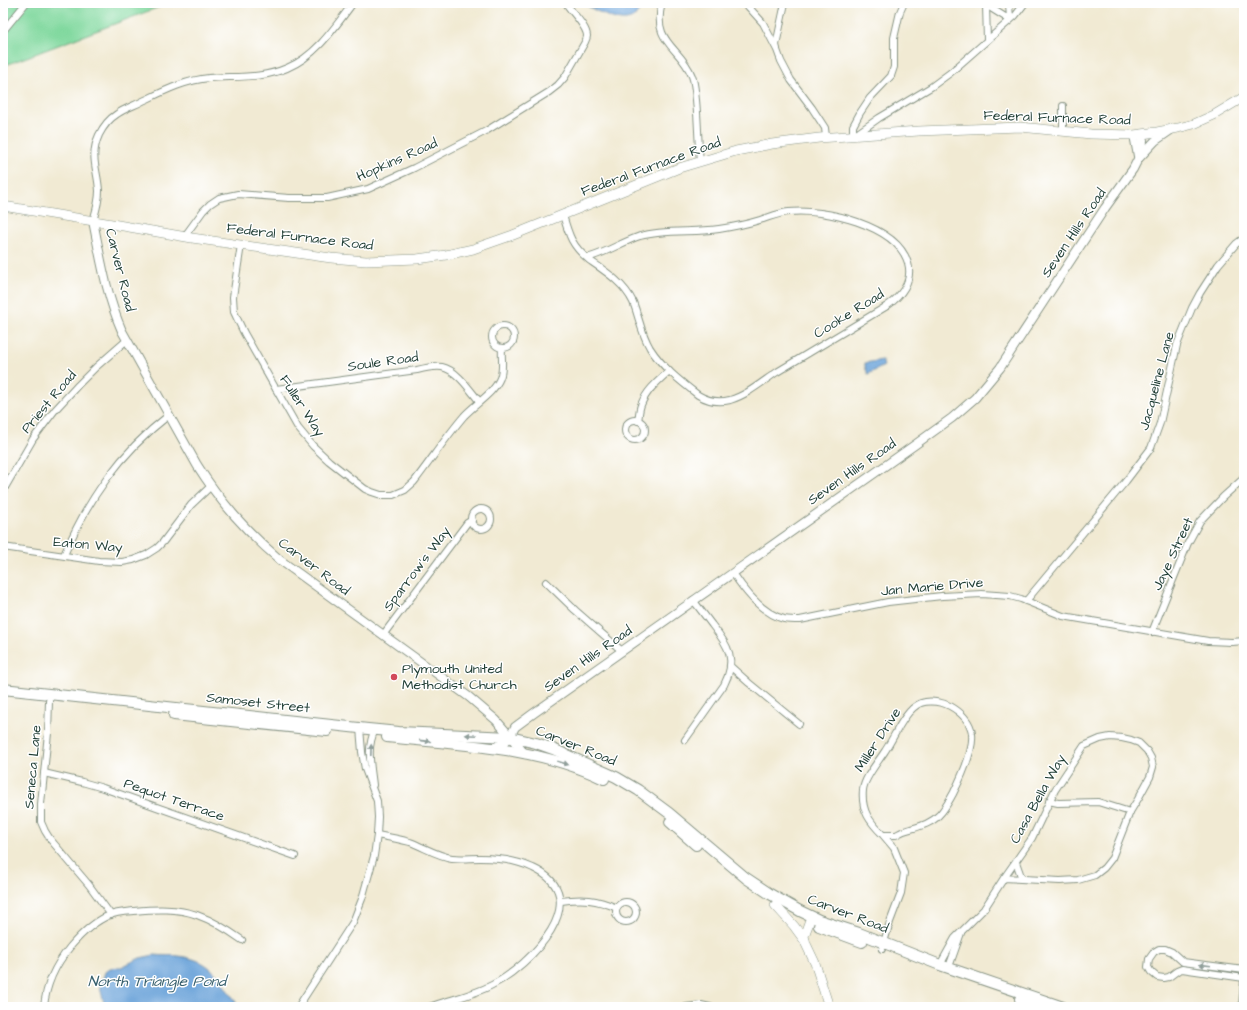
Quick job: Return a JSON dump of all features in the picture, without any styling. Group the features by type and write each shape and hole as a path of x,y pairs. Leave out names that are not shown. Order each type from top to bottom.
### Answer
{"highway":[{"name":"Samoset Street","path":"3,689 50,697 360,731 493,748"},
{"name":"Samoset Street","path":"3,696 50,697"},
{"name":"Samoset Street","path":"374,733 510,737"},
{"name":"Carver Road","path":"510,737 536,743 553,749 632,786 645,794 669,813 746,878 810,920"},
{"name":"Carver Road","path":"493,748 560,762 601,777 626,790 663,816 748,887 776,905 810,920 1063,1007"},
{"name":"Carver Road","path":"884,946 1040,1007"}],"main road":[{"name":"Federal Furnace Road","path":"3,206 184,237 331,258 391,261 417,259 446,255 513,235 653,178 700,161 736,151 772,144 826,137 1020,127 1110,135 1138,134 1171,130 1194,124 1244,97"},
{"path":"776,905 798,931 806,944 815,963 829,1007"},
{"path":"806,944 804,936 810,920"}],"street":[{"path":"3,31 26,3"},
{"path":"93,221 98,204 99,192 94,163 96,142 108,122 116,115 169,89 193,80 256,76 273,73 287,68 308,55 319,45 353,3"},
{"name":"Hopkins Road","path":"184,237 203,211 219,198 238,194 312,199 327,198 368,189 414,168 486,131 540,98 558,85 570,69 587,36 584,28 566,3"},
{"path":"662,3 660,20 665,38 686,64 692,75 700,161"},
{"path":"745,3 763,23 792,80 826,128 826,137"},
{"path":"777,50 776,45 785,3"},
{"path":"853,136 853,126 860,113 870,98 892,76 894,66 894,38 900,12 904,3"},
{"path":"1009,3 1010,20"},
{"path":"853,136 879,118 931,87 950,73 1010,20 1025,3"},
{"path":"984,4 1010,20"},
{"path":"984,4 987,40"},
{"path":"1063,106 1063,132"},
{"path":"1139,159 1155,141 1171,130"},
{"name":"Seven Hills Road","path":"493,748 504,743 510,737 516,726 916,444 952,418 975,398 1000,368 1139,159 1142,146 1138,134"},
{"name":"Cooke Road","path":"563,215 570,239 578,249 587,258 611,275 626,290 633,302 646,339 656,356 669,371 698,395 708,400 722,401 744,394 893,301 902,292 908,281 909,269 906,258 899,247 880,232 848,219 801,212 782,213 757,221 719,229 676,231 652,234 627,241 599,255 587,258"},
{"name":"Carver Road","path":"93,221 110,300 127,340 197,465 231,513 267,550 296,573 469,697 496,720 510,737"},
{"name":"Jacqueline Lane","path":"1026,601 1126,481 1151,448 1160,423 1177,345 1192,308 1218,265 1236,244 1244,238"},
{"name":"Fuller Way","path":"241,245 233,297 234,312 244,333 298,428 313,446 329,461 364,489 375,494 381,495 399,493 410,487 454,428 479,401 492,390 500,378 503,366 502,348"},
{"name":"Priest Road","path":"3,491 33,439 55,410 96,366 127,340"},
{"name":"Soule Road","path":"276,389 430,367 450,370 479,401"},
{"path":"638,421 640,406 645,396 669,371"},
{"path":"64,555 80,522 103,482 124,456 148,431 169,415"},
{"name":"Jaye Street","path":"1152,632 1188,543 1200,521 1217,502 1244,478"},
{"name":"Eaton Way","path":"3,547 99,560 122,562 133,560 146,555 163,542 191,505 211,486"},
{"name":"Sparrow's Way","path":"383,635 467,523 472,520"},
{"name":"Jan Marie Drive","path":"733,573 742,587 757,603 775,615 792,620 800,620 888,602 942,596 990,594 1010,596 1063,616 1208,641 1244,641"},
{"path":"546,582 608,640 622,651"},
{"path":"686,740 724,685 728,676 731,657 724,640 693,600"},
{"path":"730,666 799,724"},
{"name":"Seneca Lane","path":"50,697 40,813 44,831 62,855 89,885 111,915"},
{"name":"Miller Drive","path":"883,835 896,834 927,823 938,816 947,804 961,778 966,765 972,734 964,716 948,705 932,702 922,703 915,706 903,721 867,778 863,789 865,812 875,827 894,848 904,873 901,893 890,922 884,946"},
{"path":"298,1007 344,937 356,914 362,899 374,856 378,817 377,801 365,769 360,731"},
{"path":"374,733 370,750 374,793"},
{"path":"510,737 525,754"},
{"name":"Casa Bella Way","path":"945,966 962,932 984,909 1004,878 1032,838 1055,790 1084,746 1100,738 1110,737 1131,740 1139,743 1147,750 1153,767 1147,782 1130,812 1112,858 1104,868 1095,875 1078,880 1060,881 1004,878"},
{"name":"Pequot Terrace","path":"44,773 103,788 295,856"},
{"path":"1049,801 1058,803 1098,802 1130,812"},
{"path":"377,835 410,843 433,853 452,858 499,859 526,864 540,871 550,880 558,892 561,901 559,913 548,934 534,952 512,972 498,982 480,991 429,1007"},
{"name":"Casa Bella Way","path":"1016,862 1022,879"},
{"path":"561,901 579,898 595,900 617,908"},
{"path":"44,1007 46,990 59,962 87,930 111,915 151,909 180,910 208,919 242,940"},
{"path":"1242,1007 1244,979 1182,969 1169,977 1164,978 1157,977 1148,967 1149,959 1154,952 1159,949 1165,949 1172,952 1183,962 1244,970"},
{"path":"686,1007 701,1005 710,1007"}],"green space":[{"path":"3,3 170,3 3,66"}],"water":[{"path":"583,3 641,3 639,11 635,16 624,20 610,17"},
{"path":"882,360 884,366 868,374 865,363"},
{"name":"North Triangle Pond","path":"154,955 179,956 203,963 218,977 238,1007 105,1007 100,987 105,972 110,968 121,967 140,958"}],"place":[{"name":"Plymouth United Methodist Church","path":"394,677"}]}
